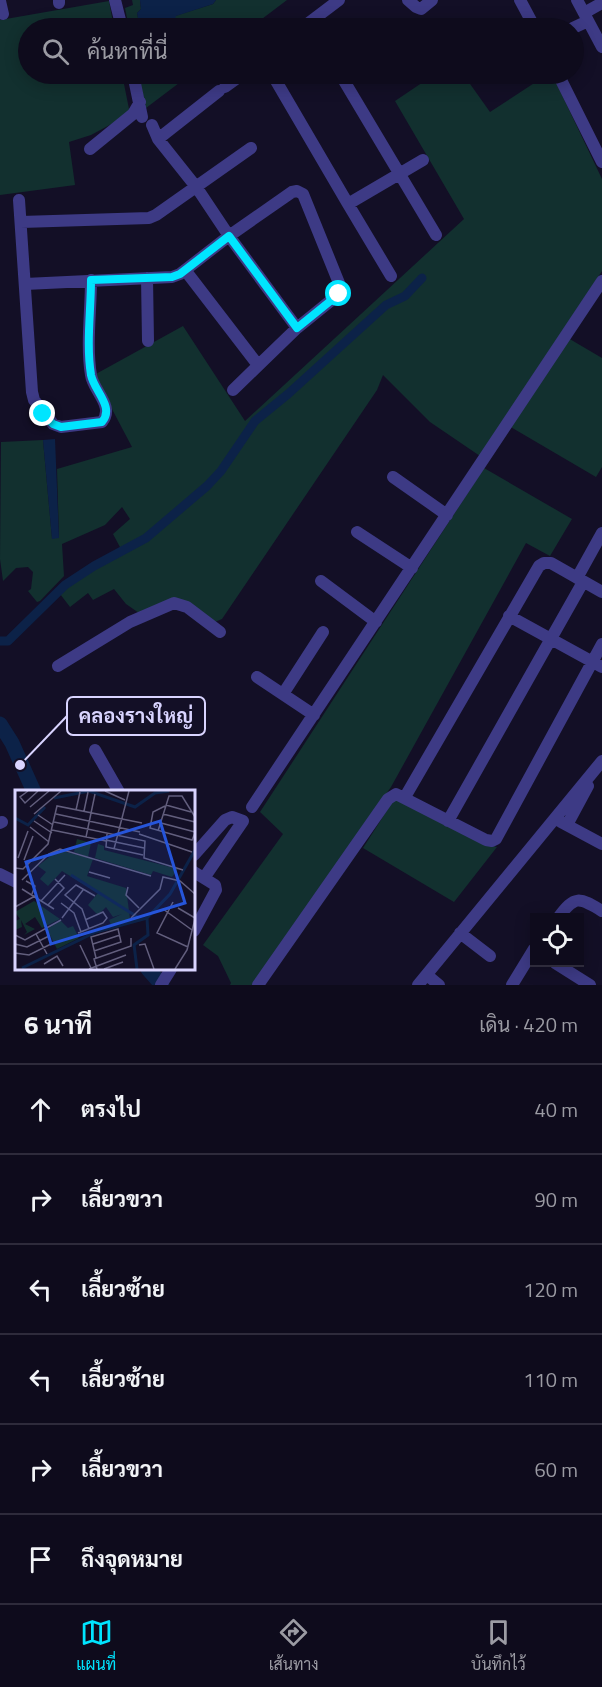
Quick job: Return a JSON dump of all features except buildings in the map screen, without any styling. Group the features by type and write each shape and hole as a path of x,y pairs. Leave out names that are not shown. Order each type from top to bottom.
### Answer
{"street":[{"path":"115,0 120,18"},
{"path":"318,18 339,0"},
{"path":"408,0 421,9 432,0"},
{"path":"520,0 530,18"},
{"path":"577,0 602,47"},
{"path":"0,1 3,14"},
{"path":"586,17 602,3"},
{"path":"136,84 150,126 297,328"},
{"path":"150,126 229,84"},
{"path":"278,84 391,276"},
{"path":"346,84 436,235"},
{"path":"563,84 602,162"},
{"path":"90,148 133,114 140,102"},
{"path":"21,222 149,218 197,188 251,148"},
{"path":"348,204 423,160"},
{"path":"25,284 172,277 185,270 292,192 297,191 303,194 342,288 339,294 297,328 233,390"},
{"path":"19,200 34,400 53,424 61,427 102,422 106,416 107,409 91,376 91,280"},
{"path":"185,270 258,365"},
{"path":"147,278 148,341"},
{"path":"252,807 602,281"},
{"path":"393,477 447,515"},
{"path":"357,532 412,568"},
{"path":"448,820 551,639 602,533"},
{"path":"405,797 539,566 551,563 602,592"},
{"path":"321,581 376,622"},
{"path":"58,666 130,622 174,603 187,607 220,632"},
{"path":"509,616 597,664"},
{"path":"283,694 323,632"},
{"path":"258,985 388,799 396,794 486,840 496,839 597,664 602,644"},
{"path":"257,677 314,715"},
{"path":"95,750 117,790"},
{"path":"418,985 602,761"},
{"path":"567,825 602,761"},
{"path":"195,854 225,820 232,817 243,821 199,875 214,885 216,890 195,929"},
{"path":"555,818 602,844"},
{"path":"0,874 15,882"},
{"path":"561,913 566,906 575,900 583,899 602,911"},
{"path":"460,933 490,956"},
{"path":"512,985 530,956"},
{"path":"561,967 588,985"},
{"path":"426,975 439,985"}],"green space":[{"path":"132,0 140,0 141,9 137,13 138,18 127,18 125,8 133,5"},
{"path":"216,0 287,0 263,18 174,18 213,4"},
{"path":"109,1 112,18 18,18 18,84 124,84 130,114 91,135 69,142 75,185 0,195 0,20"},
{"path":"140,84 178,84 146,108"},
{"path":"420,84 470,84 490,112 533,84 557,84 602,179 602,271 480,456 430,422 383,375 377,390 222,619 215,622 188,605 139,613 126,604 114,589 93,600 88,593 70,607 57,590 73,577 121,549 113,534 130,519 122,507 105,525 62,544 64,576 40,601 37,602 28,591 31,589 33,572 28,567 16,568 3,581 0,559 1,442 43,440 52,538 59,538 57,469 132,447 94,375 183,326 245,421 464,219 395,101"},
{"path":"568,338 602,358 602,467 596,477 509,426"},
{"path":"484,468 572,519 550,556 526,543 391,787 252,985 230,985 218,956 203,945 283,834 260,812"},
{"path":"400,798 485,844 497,847 454,902 363,848 393,801"}],"water":[{"path":"140,0 216,0 213,4 175,18 138,18 137,13 141,9"},
{"path":"55,439 59,538 52,539 43,440"}],"waterway":[{"path":"0,641 8,641 65,585 94,566 146,538 207,486 221,471 255,421 386,305 405,296 422,278"},
{"path":"0,724 12,743 33,790"},
{"path":"149,970 162,985"}],"place":[{"name":"คลองรางใหญ่","path":"20,765"}],"route":[{"path":"43,414 53,424 61,427 102,422 106,416 107,409 91,376 91,280 172,277 180,274 229,236 297,328 339,294"}]}
